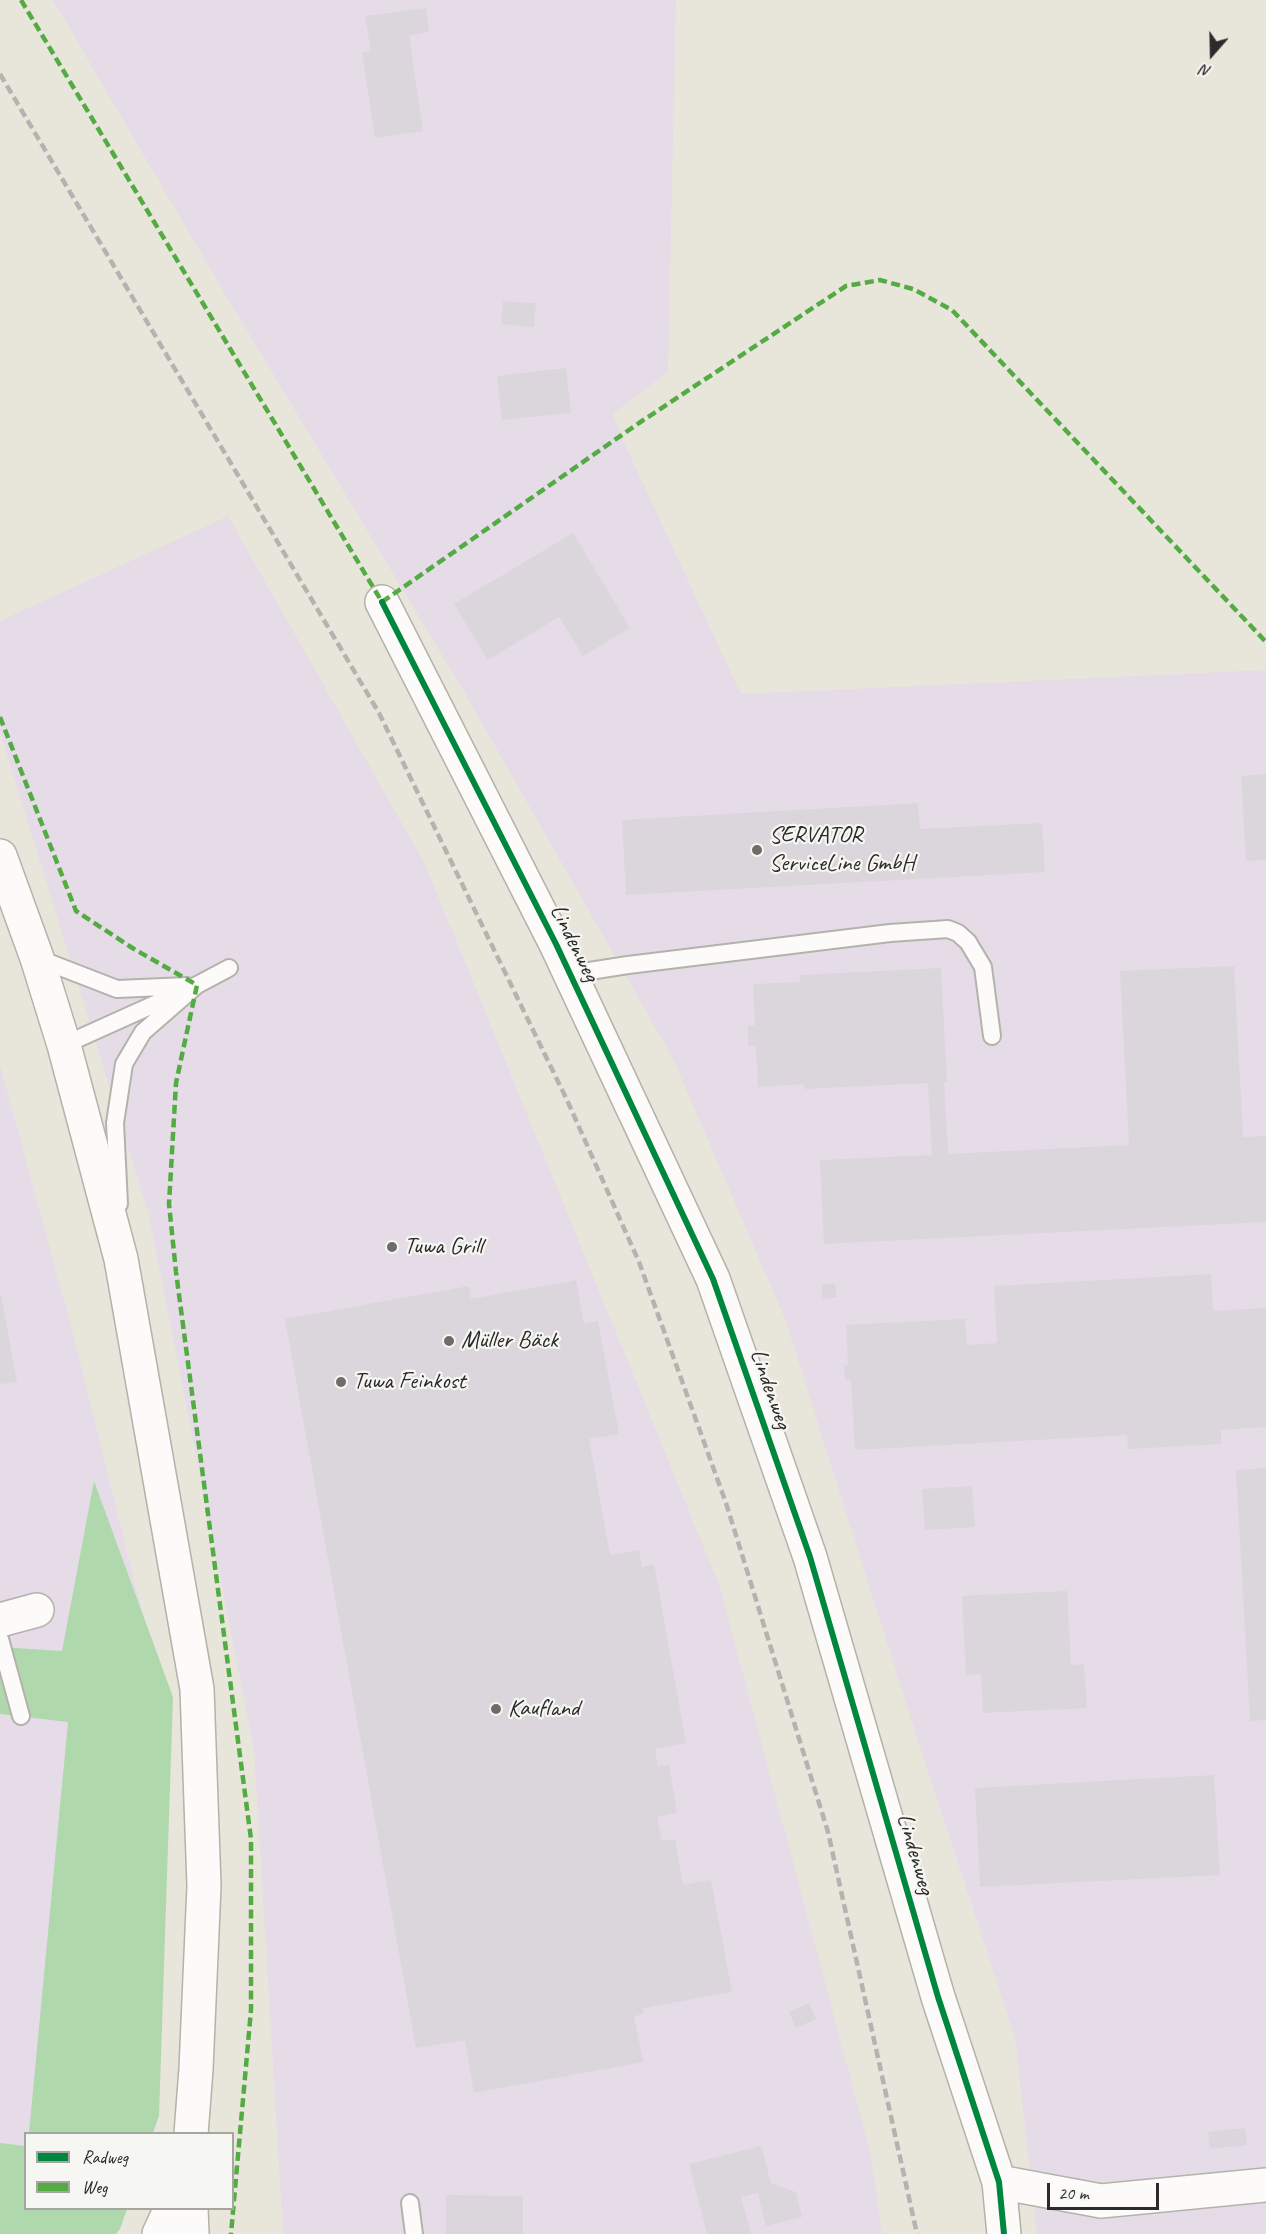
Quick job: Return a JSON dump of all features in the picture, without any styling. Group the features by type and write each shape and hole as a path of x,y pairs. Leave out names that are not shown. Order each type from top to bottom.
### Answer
{"street":[{"name":"Lindenweg","path":"382,602 570,974 713,1279 810,1557 939,1997 999,2182 1004,2234"},
{"path":"0,856 37,958 64,1045 121,1258 197,1689 204,1886 191,2132"},
{"path":"0,1620 37,1610"},
{"path":"999,2182 1101,2201 1266,2185"},
{"path":"159,2234 170,2210"},
{"path":"191,2210 192,2234"}],"lane":[{"path":"570,974 878,934 948,929 958,933 968,942 983,967 992,1036"},
{"path":"37,958 117,989 197,985"},
{"path":"64,1045 197,985 229,968"},
{"path":"121,1258 115,1123 124,1064 143,1032 197,985"},
{"path":"0,1639 21,1716"},
{"path":"410,2203 414,2234"}],"shaded area":[{"path":"53,0 676,0 668,372 613,414 626,447 741,694 1266,670 1266,2234 1037,2234 1015,2038 908,1710 785,1319 673,1059 466,695 219,284"},
{"path":"228,516 425,864 720,1587 871,2155 882,2234 283,2234 254,1749 148,1212 0,732 0,621"},
{"path":"0,1064 70,1322 143,1615 105,2132 24,2132 24,2210 28,2210 53,2234 0,2225"}],"green space":[{"path":"94,1481 173,1697 159,2116 153,2132 29,2132 68,1722 0,1714 0,1647 62,1651"},
{"path":"0,2143 24,2146 24,2210 127,2210 116,2234 0,2234"}],"building":[{"path":"426,8 429,32 409,36 423,131 375,138 362,52 371,51 365,16"},
{"path":"503,301 536,303 534,327 501,324"},
{"path":"566,368 571,413 502,420 497,376"},
{"path":"573,533 630,628 583,656 559,617 488,660 454,604"},
{"path":"1266,774 1266,860 1246,861 1241,776"},
{"name":"SERVATOR ServiceLine GmbH","path":"918,803 920,829 1042,823 1045,872 626,895 622,820"},
{"path":"1234,966 1243,1137 1266,1136 1266,1222 824,1244 820,1160 932,1155 928,1083 804,1089 804,1084 758,1087 756,1046 748,1046 748,1026 755,1025 753,984 800,982 800,975 941,968 948,1154 1129,1145 1120,971"},
{"path":"1211,1274 1213,1311 1266,1308 1266,1427 1221,1430 1221,1444 1128,1449 1127,1435 855,1450 851,1380 845,1380 844,1365 848,1365 846,1325 965,1319 967,1345 997,1343 994,1286"},
{"name":"Kaufland","path":"576,1280 584,1324 598,1321 619,1434 589,1439 610,1555 639,1550 642,1567 654,1564 686,1743 655,1749 658,1766 669,1765 677,1813 657,1817 662,1841 675,1839 683,1885 711,1880 732,1992 643,2008 644,2014 634,2016 643,2062 474,2093 465,2040 416,2048 285,1319 469,1286 471,1299"},
{"path":"835,1283 837,1297 823,1299 821,1285"},
{"path":"0,1296 17,1382 0,1384"},
{"path":"1266,1468 1266,1720 1250,1721 1236,1470"},
{"path":"972,1486 975,1527 925,1530 922,1489"},
{"path":"1067,1591 1071,1665 1084,1664 1087,1708 983,1713 981,1674 966,1675 962,1596"},
{"path":"1214,1775 1220,1875 980,1887 975,1788"},
{"path":"809,2003 816,2019 796,2028 789,2012"},
{"path":"1245,2128 1247,2145 1210,2149 1208,2132"},
{"path":"761,2146 771,2183 796,2192 802,2217 766,2226 758,2193 741,2197 751,2234 707,2234 689,2164"},
{"path":"446,2195 523,2196 523,2234 446,2234"}],"railway":[{"path":"0,74 379,713 567,1100 639,1262 726,1503 828,1832 917,2234"}],"marked path":[{"path":"21,0 382,602 639,423 846,286 880,280 913,289 952,310 1266,642"},
{"path":"0,717 76,911 134,949 197,985 176,1083 169,1204 251,1839 251,2010 234,2200"},
{"path":"231,2234 233,2210"}],"cycle path":[{"path":"382,602 556,944 713,1279 810,1557 938,1997 999,2182 1004,2234"}],"place":[{"name":"SERVATOR ServiceLine GmbH","path":"757,850"},
{"name":"Tuwa Grill","path":"392,1247"},
{"name":"Müller Bäck","path":"449,1341"},
{"name":"Tuwa Feinkost","path":"341,1382"},
{"name":"Kaufland","path":"496,1709"}]}
